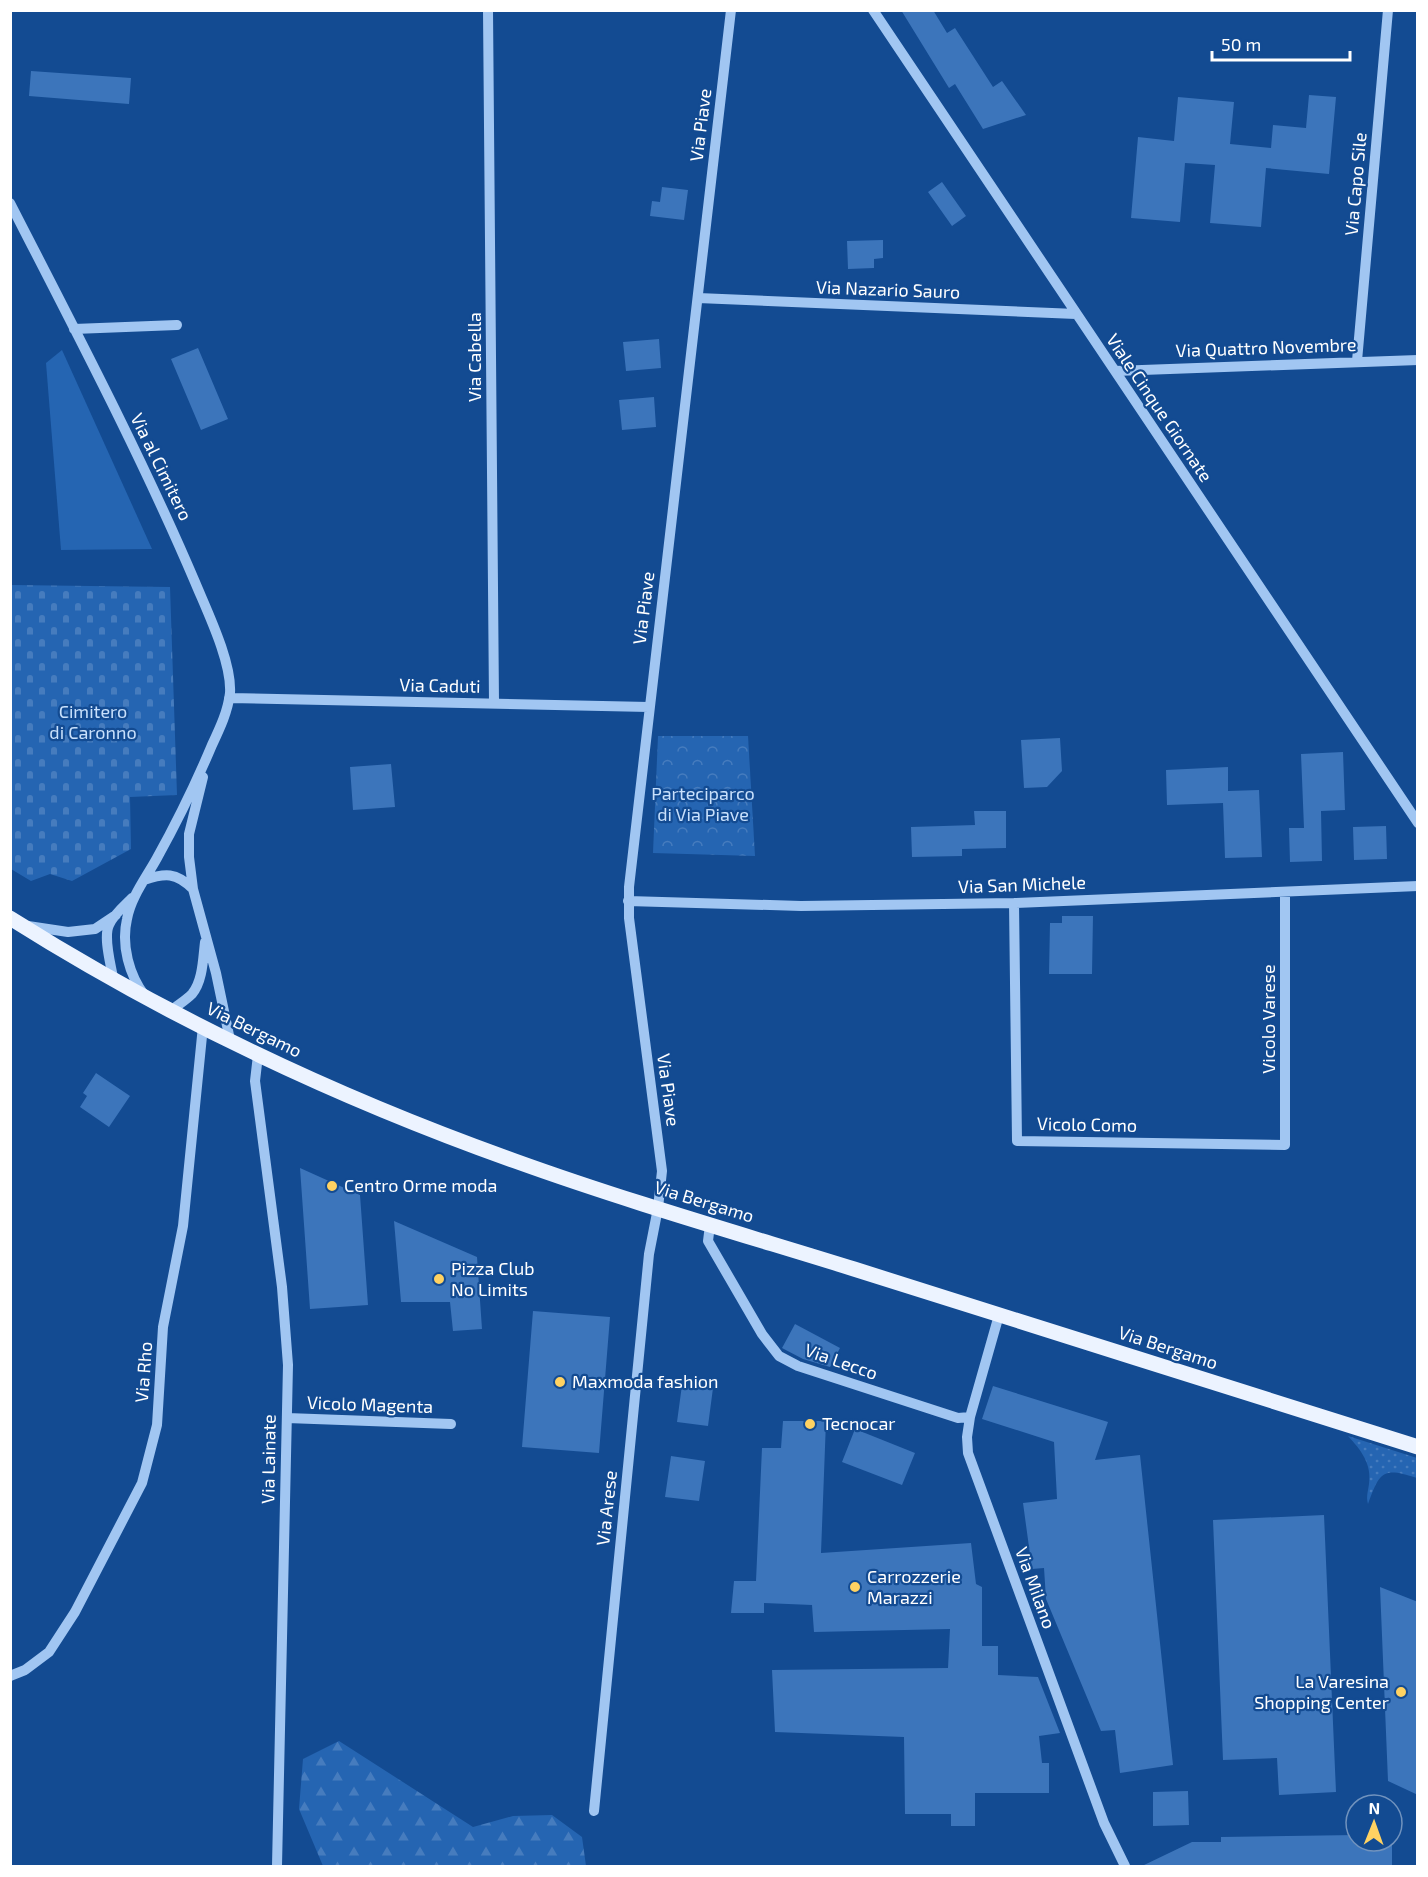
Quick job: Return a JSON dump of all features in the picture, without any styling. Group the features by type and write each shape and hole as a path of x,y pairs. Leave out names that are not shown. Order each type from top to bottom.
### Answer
{"main road":[{"name":"Via Bergamo","path":"15,921 145,996 258,1055 349,1097 438,1133 576,1183 1418,1447"}],"street":[{"name":"Via Cabella","path":"488,10 494,703"},
{"name":"Via Piave","path":"658,1208 663,1171 628,901 731,10"},
{"name":"Viale Cinque Giornate","path":"873,10 1418,823"},
{"name":"Via Capo Sile","path":"1357,361 1388,10"},
{"name":"Via al Cimitero","path":"10,203 171,527 205,605 231,683 225,716 207,757"},
{"name":"Via Nazario Sauro","path":"698,298 1076,314"},
{"path":"74,329 177,325"},
{"name":"Via Quattro Novembre","path":"1115,371 1418,360"},
{"name":"Via Caduti","path":"229,698 649,707"},
{"path":"113,978 108,926 134,896 144,880 172,831 207,757"},
{"path":"207,757 189,834 189,857 193,889 216,973 230,1040"},
{"path":"144,880 162,874 183,878 193,889"},
{"name":"Via San Michele","path":"628,901 801,906 1014,903 1418,886"},
{"name":"Vicolo Varese","path":"1285,892 1286,1145"},
{"path":"134,896 127,918 125,951 145,996"},
{"name":"Vicolo Como","path":"1014,903 1017,1141 1286,1145"},
{"path":"15,921 68,932 95,929 116,915"},
{"path":"172,1010 192,994 201,974 205,938"},
{"name":"Via Rho","path":"10,1676 25,1670 49,1652 56,1642 75,1612 142,1483 157,1425 163,1326 183,1226 204,1026"},
{"name":"Via Lainate","path":"258,1055 255,1070 256,1096 287,1328 277,1866"},
{"name":"Via Arese","path":"594,1811 649,1254 658,1208"},
{"name":"Via Lecco","path":"710,1225 708,1241 762,1334 779,1356 808,1370 958,1418 970,1418"},
{"name":"Via Milano","path":"999,1315 970,1418 967,1437 968,1453 1104,1823 1125,1866"},
{"name":"Vicolo Magenta","path":"286,1418 451,1424"}],"green space":[{"path":"62,350 152,549 61,550 46,363"},
{"name":"Cimitero di Caronno","path":"11,585 170,587 177,795 130,797 131,849 72,881 50,874 31,881 11,869"},
{"name":"Parteciparco di Via Piave","path":"658,736 748,736 755,856 653,853"},
{"path":"1348,1436 1417,1458 1417,1478 1397,1473 1384,1475 1376,1484 1368,1504 1369,1470 1361,1452"},
{"path":"339,1741 473,1827 513,1816 552,1815 582,1837 586,1866 323,1866 299,1809 303,1759"}],"building":[{"path":"901,10 933,10 947,33 955,28 993,87 1002,81 1026,115 983,129 955,84 949,88"},
{"path":"31,71 131,78 129,104 29,96"},
{"path":"1309,95 1336,97 1329,174 1266,168 1261,227 1210,223 1215,165 1185,163 1180,222 1131,218 1138,137 1174,141 1178,97 1234,102 1230,144 1271,148 1273,125 1306,128"},
{"path":"942,182 966,216 952,226 928,192"},
{"path":"662,187 688,190 684,220 650,216 652,201 660,202"},
{"path":"883,240 883,258 874,259 874,268 848,269 847,241"},
{"path":"659,339 661,368 626,371 623,342"},
{"path":"198,348 228,419 201,430 171,359"},
{"path":"654,397 656,427 622,430 619,400"},
{"path":"1060,738 1062,771 1047,787 1024,788 1021,740"},
{"path":"1343,752 1345,810 1321,811 1322,861 1290,862 1289,828 1304,828 1301,754"},
{"path":"391,764 395,807 353,810 350,767"},
{"path":"1228,767 1228,791 1259,790 1262,857 1225,858 1223,803 1167,805 1166,770"},
{"path":"974,811 1006,811 1006,848 962,849 962,856 912,857 911,827 975,825"},
{"path":"1386,826 1387,859 1354,860 1353,827"},
{"path":"1062,916 1093,916 1092,974 1049,974 1050,923 1062,923"},
{"path":"96,1073 130,1096 109,1127 80,1107 87,1096 83,1093"},
{"path":"300,1168 360,1195 368,1305 310,1309"},
{"name":"Pizza Club No Limits","path":"394,1221 477,1257 482,1329 453,1331 450,1302 401,1302"},
{"path":"533,1311 610,1317 599,1453 522,1447"},
{"path":"795,1324 840,1348 830,1367 803,1359 782,1348"},
{"path":"682,1385 713,1388 708,1426 677,1422"},
{"path":"993,1386 1108,1422 1095,1460 1140,1455 1173,1765 1120,1773 1115,1730 1101,1731 1046,1599 1044,1568 1032,1569 1023,1503 1057,1499 1054,1442 982,1419"},
{"path":"783,1421 826,1421 821,1553 971,1543 976,1584 982,1587 982,1646 998,1646 998,1675 1038,1677 1060,1733 1039,1736 1042,1763 1049,1763 1049,1793 975,1793 975,1826 951,1826 951,1814 905,1814 904,1737 775,1732 772,1670 948,1668 950,1629 814,1632 812,1605 764,1603 764,1613 731,1613 734,1581 756,1581 762,1448 781,1448"},
{"path":"855,1429 915,1453 902,1485 842,1462"},
{"path":"671,1456 705,1461 699,1501 665,1497"},
{"path":"1324,1515 1336,1792 1279,1795 1277,1758 1223,1760 1213,1520"},
{"name":"La Varesina Shopping Center","path":"1380,1587 1418,1602 1418,1795 1388,1781"},
{"path":"1188,1791 1189,1825 1153,1826 1153,1792"},
{"path":"1344,1835 1344,1853 1392,1853 1392,1866 1142,1866 1192,1842 1221,1842 1221,1837"}],"place":[{"name":"Centro Orme moda","path":"332,1186"},
{"name":"Pizza Club No Limits","path":"439,1279"},
{"name":"Maxmoda fashion","path":"560,1382"},
{"name":"Tecnocar","path":"810,1424"},
{"name":"Carrozzerie Marazzi","path":"855,1587"},
{"name":"La Varesina Shopping Center","path":"1401,1692"}]}
